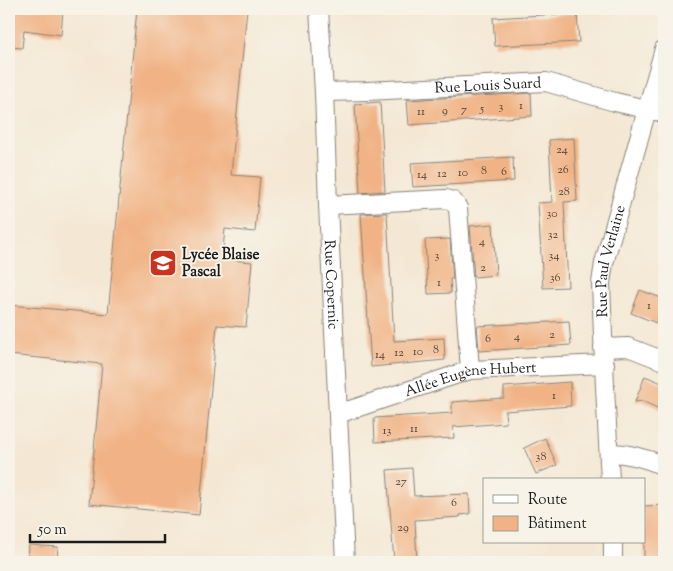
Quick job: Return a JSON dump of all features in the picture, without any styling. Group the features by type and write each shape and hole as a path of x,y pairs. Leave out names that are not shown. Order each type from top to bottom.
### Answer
{"street":[{"name":"Rue Copernic","path":"319,9 345,562"},
{"name":"Rue Paul Verlaine","path":"610,478 601,283 604,263 656,111 664,49"},
{"name":"Rue Louis Suard","path":"324,92 546,82 615,102 656,111"},
{"path":"328,205 446,199 453,201 458,208 470,370"},
{"name":"Allée Eugène Hubert","path":"338,414 470,370 604,356 628,347 664,361"},
{"path":"609,453 640,456 664,466"},
{"path":"612,544 613,562"}],"building":[{"path":"11,9 63,9 61,35 24,30 22,48 9,47"},
{"path":"137,9 247,9 231,175 260,177 255,232 225,229 222,259 252,262 246,327 217,325 199,515 89,504 102,364 9,355 9,305 108,314"},
{"path":"577,13 579,42 495,46 493,18"},
{"path":"531,93 532,116 409,125 407,100"},
{"path":"380,102 385,191 360,193 355,104"},
{"path":"574,138 577,201 564,202 568,287 543,288 538,203 552,202 549,140"},
{"path":"513,157 514,181 413,187 411,163"},
{"path":"387,213 394,341 444,338 445,360 371,367 361,214"},
{"path":"493,224 496,275 474,277 470,226"},
{"path":"450,239 453,279 450,279 451,293 428,294 425,240"},
{"path":"640,290 664,299 664,326 631,313"},
{"path":"569,321 571,345 479,351 477,326"},
{"path":"645,376 664,384 664,411 642,401 635,402"},
{"path":"570,382 571,406 505,411 506,423 453,427 454,438 375,442 374,418 452,413 452,402 504,398 504,387"},
{"path":"545,438 557,465 536,474 524,448"},
{"path":"412,468 414,496 469,494 470,514 460,515 460,517 415,520 417,562 394,562 387,470"},
{"path":"664,505 664,562 644,562 646,506"},
{"path":"29,545 58,547 57,562 28,562"}],"place":[{"name":"Lycée Blaise Pascal","path":"163,263"}]}
